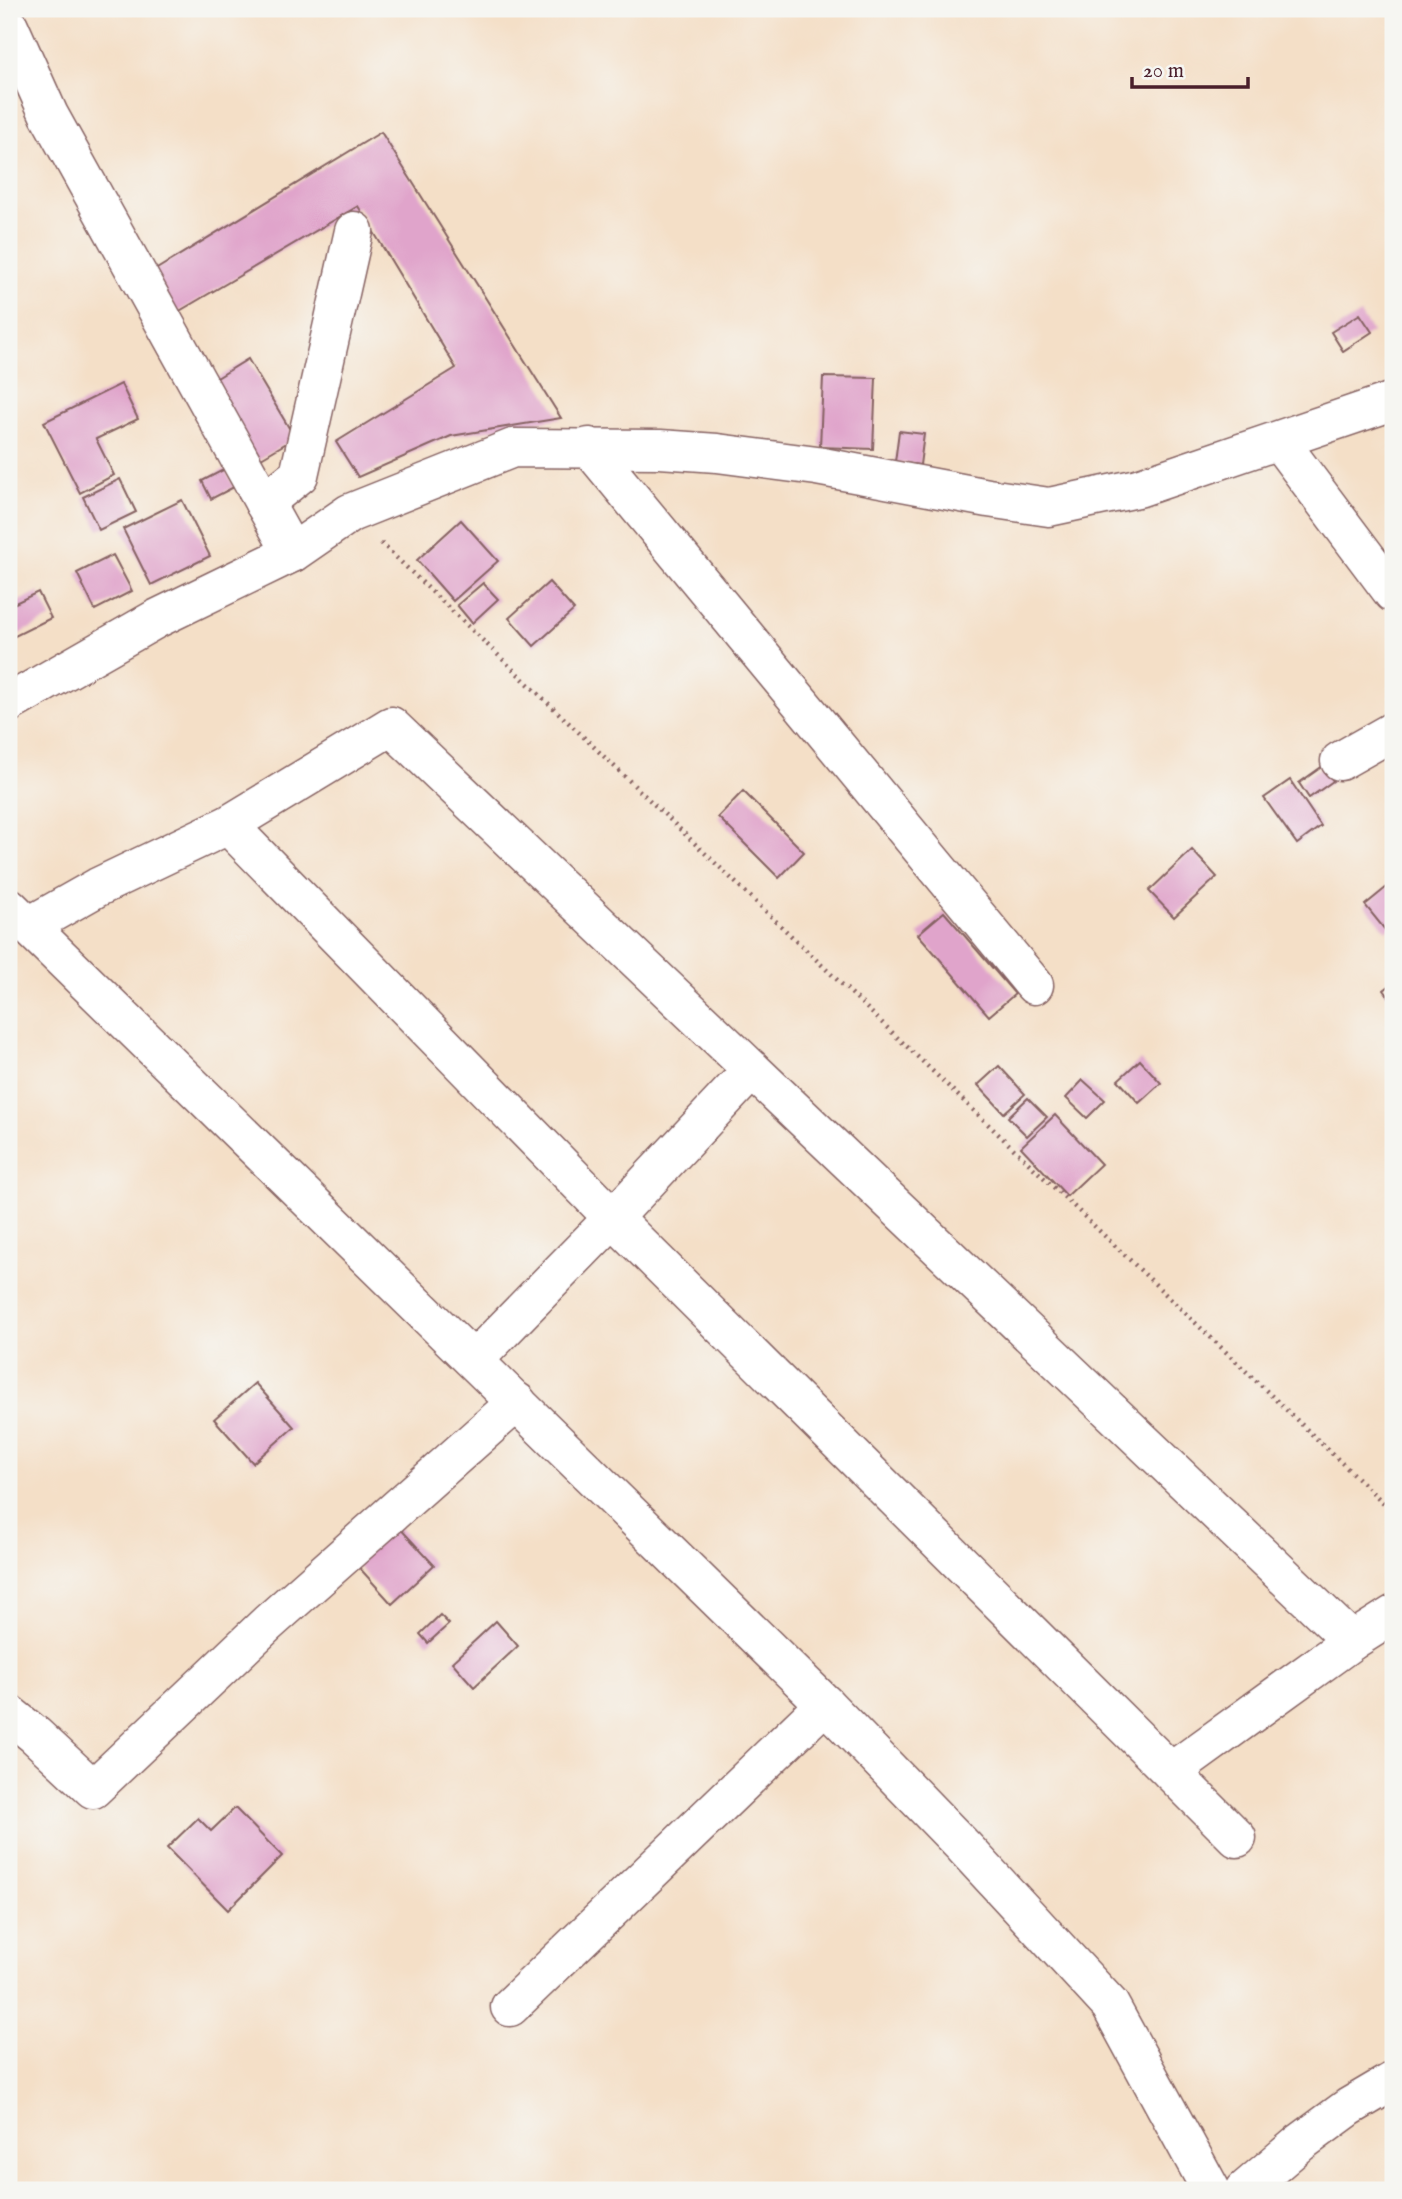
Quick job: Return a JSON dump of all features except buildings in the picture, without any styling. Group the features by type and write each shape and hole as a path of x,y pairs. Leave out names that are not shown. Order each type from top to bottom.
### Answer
{"street":[{"path":"9,26 49,115 292,553"},
{"path":"264,503 299,475 354,231"},
{"path":"9,703 156,619 292,553 350,513 513,448 660,449 742,456 817,466 1049,507 1138,488 1393,401"},
{"path":"1279,441 1393,593"},
{"path":"589,447 1034,985"},
{"path":"1211,2190 1110,2005 964,1847 825,1704 19,917 98,887 229,825 391,726 1352,1641"},
{"path":"1340,761 1393,731"},
{"path":"229,825 613,1218 1237,1838"},
{"path":"474,1360 752,1070"},
{"path":"9,1714 93,1789 268,1623 517,1402"},
{"path":"1171,1772 1352,1641 1393,1615"},
{"path":"510,2007 825,1704"},
{"path":"1245,2190 1300,2143 1349,2107 1393,2081"}],"path":[{"path":"350,513 1393,1512"}]}
